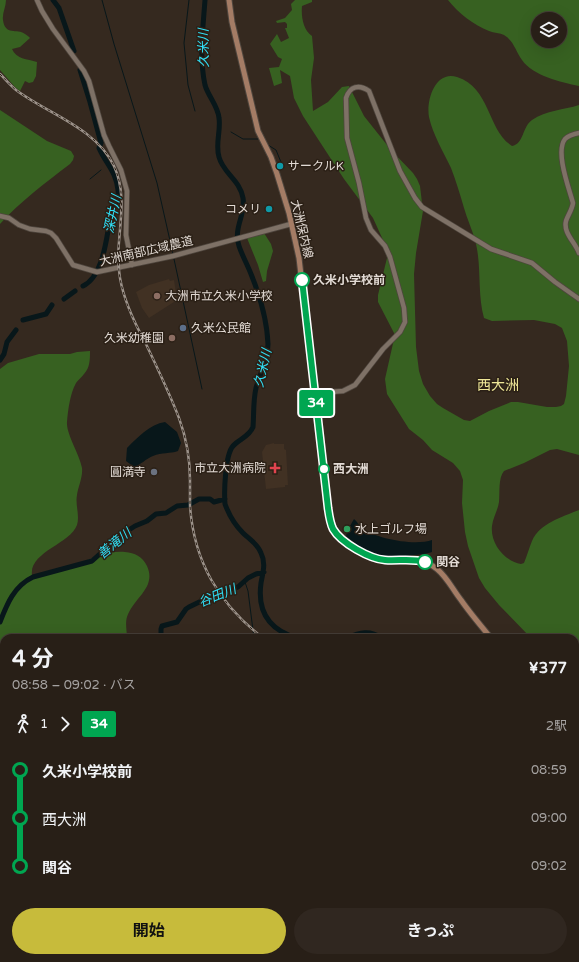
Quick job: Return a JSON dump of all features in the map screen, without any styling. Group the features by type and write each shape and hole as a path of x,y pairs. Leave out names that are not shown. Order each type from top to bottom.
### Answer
{"main road":[{"name":"大洲保内線","path":"229,0 232,22 258,131 276,169 291,224 301,273 331,524 340,537 355,548 370,556 386,560 417,560 429,564 437,569 445,577 466,607 488,634"}],"street":[{"path":"37,0 53,29 84,71 89,81 104,135 121,170 127,191 126,235 132,265"},
{"path":"315,393 337,392 351,388 359,380 382,349 400,332 405,322 404,308 390,257 385,246 368,224 359,183 348,148 346,98 351,88 361,86 369,91 397,165 415,198 422,207 429,213 490,249 532,263 579,299"},
{"path":"579,133 568,136 562,143 562,162 573,203 566,220 566,230 579,253"},
{"name":"大洲南部広域農道","path":"0,216 9,218 19,225 30,229 51,233 73,264 96,272 132,265 291,224"}],"shaded area":[{"name":"大洲市立久米小学校","path":"169,279 170,281 174,280 177,300 149,318 142,308 136,292 149,285"},
{"path":"165,422 177,432 181,443 178,451 156,455 134,467 126,461 127,448 139,436 149,428"},
{"name":"市立大洲病院","path":"274,443 284,444 284,449 286,450 288,485 285,485 285,487 266,489 262,452 266,445"},
{"path":"354,519 368,532 386,538 406,542 425,542 432,540 432,552 418,555 386,556 366,552 346,537 347,531"}],"green space":[{"path":"0,0 6,0 3,17 6,28 12,31 22,32 30,38 20,47 12,49 19,57 37,62 36,76 33,82 29,83 25,81 20,91 0,70"},
{"path":"295,0 312,0 312,2 302,6 302,18 306,30 312,36 314,58 311,80 313,111 328,102 342,87 349,86 364,116 391,150 413,173 420,186 423,211 414,274 416,347 419,371 423,384 437,404 464,420 470,421 511,402 547,407 556,407 564,404 569,366 567,341 562,328 555,324 534,320 492,321 484,318 475,240 451,168 431,124 428,110 431,95 438,82 443,78 449,76 457,77 468,82 483,99 498,130 504,139 512,146 519,142 526,127 532,120 549,112 579,105 579,455 557,449 550,450 504,471 500,482 499,502 492,526 492,532 493,539 499,550 509,559 521,564 524,563 532,541 540,530 552,521 579,510 579,634 527,634 485,588 479,578 468,546 465,532 462,503 463,480 460,471 453,463 432,450 423,440 409,429 387,394 385,379 394,333 378,302 378,295 387,258 383,240 373,218 344,179 303,116 294,98 290,76 280,70 282,83 274,86 269,68 279,67 282,59 278,57 270,44 277,34 281,42 289,38 285,28 287,28 287,24 285,22 277,23 276,21 285,18 292,10 291,4"},
{"path":"448,0 579,0 579,86 548,78 533,70 522,60 513,43 507,37 502,34 489,31 461,14"},
{"path":"0,110 47,141 71,151 74,156 70,164 42,185 0,224"},
{"path":"264,233 271,244 273,251 267,271 266,281 263,282 247,238"},
{"path":"90,351 89,366 76,383 72,392 67,422 67,427 82,468 77,499 77,525 67,538 43,554 37,560 33,567 32,575 41,576 51,574 102,555 114,552 125,552 135,554 143,560 147,566 149,581 147,587 130,610 126,619 127,634 0,634 0,369 8,363 39,354 70,354"}],"waterway":[{"name":"深井川","path":"53,0 59,8 74,51"},
{"path":"102,0 157,183 173,254"},
{"path":"189,0 184,43 188,85 195,111"},
{"name":"久米川","path":"205,0 202,53 205,85 218,114 218,152 221,163 239,186 243,198 243,210 238,227 239,246 260,299 265,317 268,344 268,350 255,393 253,427 246,436 233,446 228,457 225,483 225,504 235,523 260,550 263,557 264,568 260,593 263,611 272,625 285,634"},
{"name":"深井川","path":"80,70 101,143 99,148 113,173 117,183 118,194 117,202 108,219 108,231 98,270 94,277 83,286"},
{"path":"231,132 243,139 258,139"},
{"path":"268,145 276,150 283,167"},
{"path":"90,179 101,170"},
{"path":"174,259 202,389"},
{"name":"深井川","path":"64,299 75,291"},
{"name":"深井川","path":"23,320 46,314 52,305"},
{"name":"深井川","path":"0,360 4,354 7,342 16,330"},
{"name":"善滝川","path":"0,622 16,590 33,577 92,561 121,535 135,526 147,521 156,514 166,513 177,506 188,505 199,499 210,499 214,502 225,499"},
{"name":"谷田川","path":"161,634 162,626 177,622 189,607 222,591 238,587 248,578 264,572"},
{"path":"245,582 248,591 253,634"},
{"name":"久米川","path":"356,634 373,634"}],"railway":[{"path":"0,74 16,90 70,123 96,141 114,166 119,180 122,207 118,249 120,278 130,311 167,389 184,433 189,464 192,526 197,545 203,563 222,596 247,625 258,634"}],"bus line":[{"name":"34","path":"302,280 331,524 340,537 355,548 370,556 386,560 408,559 425,562"}],"place":[{"name":"サークルK","path":"280,166"},
{"name":"コメリ","path":"269,209"},
{"name":"久米小学校前","path":"302,280"},
{"name":"大洲市立久米小学校","path":"157,296"},
{"name":"久米公民館","path":"183,328"},
{"name":"久米幼稚園","path":"172,338"},
{"name":"市立大洲病院","path":"275,468"},
{"name":"西大洲","path":"324,469"},
{"name":"圓満寺","path":"154,472"},
{"name":"水上ゴルフ場","path":"347,529"},
{"name":"関谷","path":"425,562"}],"district":[{"name":"西大洲","path":"498,385"}]}
